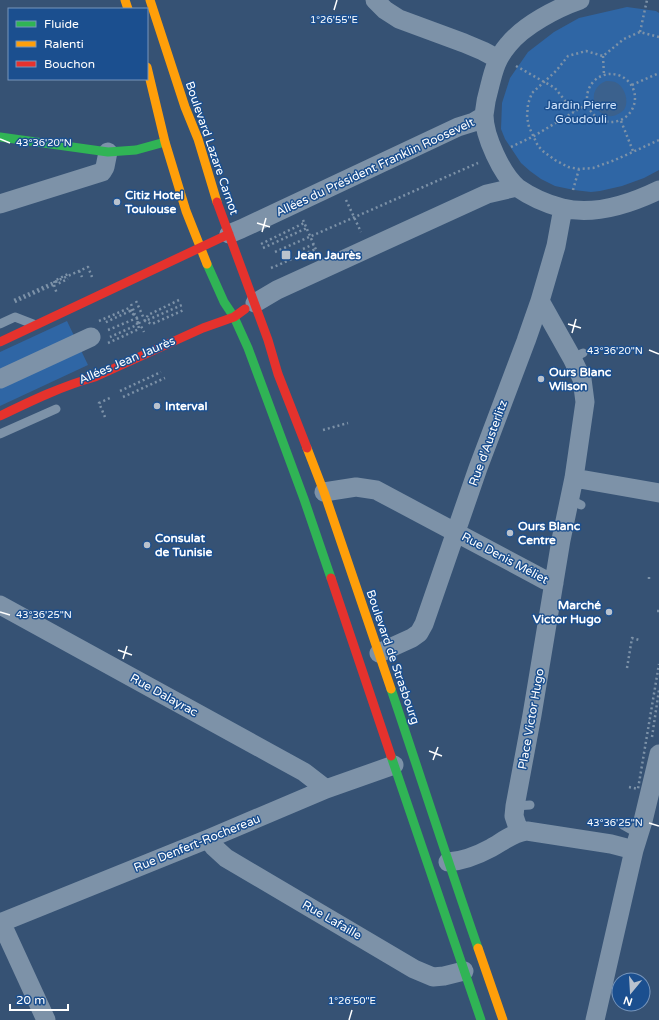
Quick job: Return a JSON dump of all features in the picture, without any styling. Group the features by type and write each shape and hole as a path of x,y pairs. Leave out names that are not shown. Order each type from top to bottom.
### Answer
{"main road":[{"name":"Boulevard Lazare Carnot","path":"150,0 229,234 255,303"},
{"path":"148,72 165,142 183,202 200,247 224,302 234,317 248,348 304,499 481,1020"},
{"path":"0,137 108,152 136,150 165,142"},
{"name":"Allées du Président Franklin Roosevelt","path":"200,247 229,234"},
{"path":"0,342 200,247"},
{"path":"234,317 255,303"},
{"name":"Boulevard de Strasbourg","path":"255,303 278,374 324,492 448,862 503,1020"},
{"name":"Allées Jean Jaurès","path":"0,416 44,395 77,382 95,377 194,332 234,317"}],"street":[{"path":"376,0 385,10 399,19 464,43 498,59"},
{"path":"580,0 556,11 531,26 510,43 498,59 486,99 484,116 486,132 490,144 506,174 517,187 537,199 563,208 596,210 631,202 659,190"},
{"name":"Allées du Président Franklin Roosevelt","path":"229,234 451,130 474,122 484,116"},
{"path":"0,204 102,172 105,167 108,152"},
{"path":"255,303 277,290 487,194 517,187"},
{"name":"Rue d'Austerlitz","path":"379,654 412,638 419,632 424,624 478,468 540,301 556,246 563,208"},
{"name":"Place Victor Hugo","path":"519,831 514,816 523,806 532,716 554,583 575,493 585,402 578,355 540,301"},
{"path":"0,379 100,334"},
{"name":"Rue Denis Méliet","path":"324,492 356,487 376,490 538,576 554,583"},
{"path":"575,493 659,494"},
{"name":"Rue Dalayrac","path":"0,605 304,772 326,789"},
{"path":"595,1020 632,836 655,748"},
{"name":"Rue Denfert-Rochereau","path":"1,922 208,839 326,789 394,764"},
{"path":"448,862 465,859 489,849 519,831 604,843 632,836"},
{"name":"Rue Lafaille","path":"208,839 226,858 408,965 433,977 444,976 464,970"},
{"path":"1,922 46,1020"}],"lane":[{"path":"0,324 15,317 36,325"},
{"path":"0,434 56,409"}],"path":[{"path":"640,32 647,0"},
{"path":"603,56 624,39 640,32 659,37"},
{"path":"603,56 586,51 568,56 556,71 532,93 528,104 527,117 529,127 538,146 549,156 568,167 579,169 593,168 615,160 659,140"},
{"path":"603,56 604,75"},
{"path":"498,59 518,67 555,88 574,112"},
{"path":"632,85 659,73"},
{"path":"604,75 620,75 627,79 632,85 635,93 636,101 633,109 628,116 621,121 613,123 605,122 591,113 587,97 588,90 597,78 604,75"},
{"path":"275,252 496,155 534,136 588,104"},
{"path":"621,121 633,151"},
{"path":"349,197 346,199 354,218 361,233 364,232"},
{"path":"295,203 324,268"},
{"path":"261,244 304,223"},
{"path":"263,248 307,228"},
{"path":"302,249 314,244"},
{"path":"271,268 316,249"},
{"path":"10,305 14,301 56,281 57,284 79,271 88,268 95,282"},
{"path":"79,271 82,277"},
{"path":"14,301 55,284 54,280 68,274 68,277"},
{"path":"129,300 146,337"},
{"path":"180,300 148,315 145,321 152,324 184,310"},
{"path":"150,319 182,305"},
{"path":"130,310 137,318 139,329 100,334 130,310"},
{"path":"127,322 137,318"},
{"path":"120,391 162,372"},
{"path":"124,397 165,378"},
{"path":"105,417 99,403 110,398"},
{"path":"323,430 348,423"},
{"path":"627,668 632,638 639,640"},
{"path":"629,787 638,789 659,664"},
{"path":"655,748 659,690"}],"green space":[{"name":"Jardin Pierre Goudouli","path":"627,7 656,11 659,13 659,170 644,178 622,186 600,191 591,192 555,186 541,179 521,163 505,139 501,129 502,103 510,78 528,52 554,32 579,18"},
{"path":"67,321 88,365 0,406 0,352"}],"shaded area":[{"path":"606,81 613,81 623,88 626,98 624,110 611,116 605,115 599,111 594,99 595,92 599,86"}],"traffic: fast":[{"path":"0,137 108,152 136,150 165,142"},
{"path":"207,264 224,302 234,317 248,348 304,499 331,578"},
{"path":"391,689 478,948"},
{"path":"391,756 481,1020"}],"traffic: slow":[{"path":"125,0 128,8"},
{"path":"150,0 185,107 198,139 217,202"},
{"path":"148,71 165,142 186,211 207,264"},
{"path":"307,448 324,492 391,689"},
{"path":"478,948 503,1020"}],"traffic: jam":[{"path":"217,202 268,340 278,374 307,448"},
{"path":"0,342 229,234"},
{"path":"0,416 35,399 95,377 203,328 234,317 245,309"},
{"path":"331,578 391,756"}],"place":[{"name":"Citiz Hotel Toulouse","path":"117,202"},
{"name":"Jean Jaurès","path":"286,255"},
{"name":"Ours Blanc Wilson","path":"541,379"},
{"name":"Interval","path":"157,406"},
{"name":"Ours Blanc Centre","path":"510,533"},
{"name":"Consulat de Tunisie","path":"147,545"},
{"name":"Marché Victor Hugo","path":"609,612"}]}
